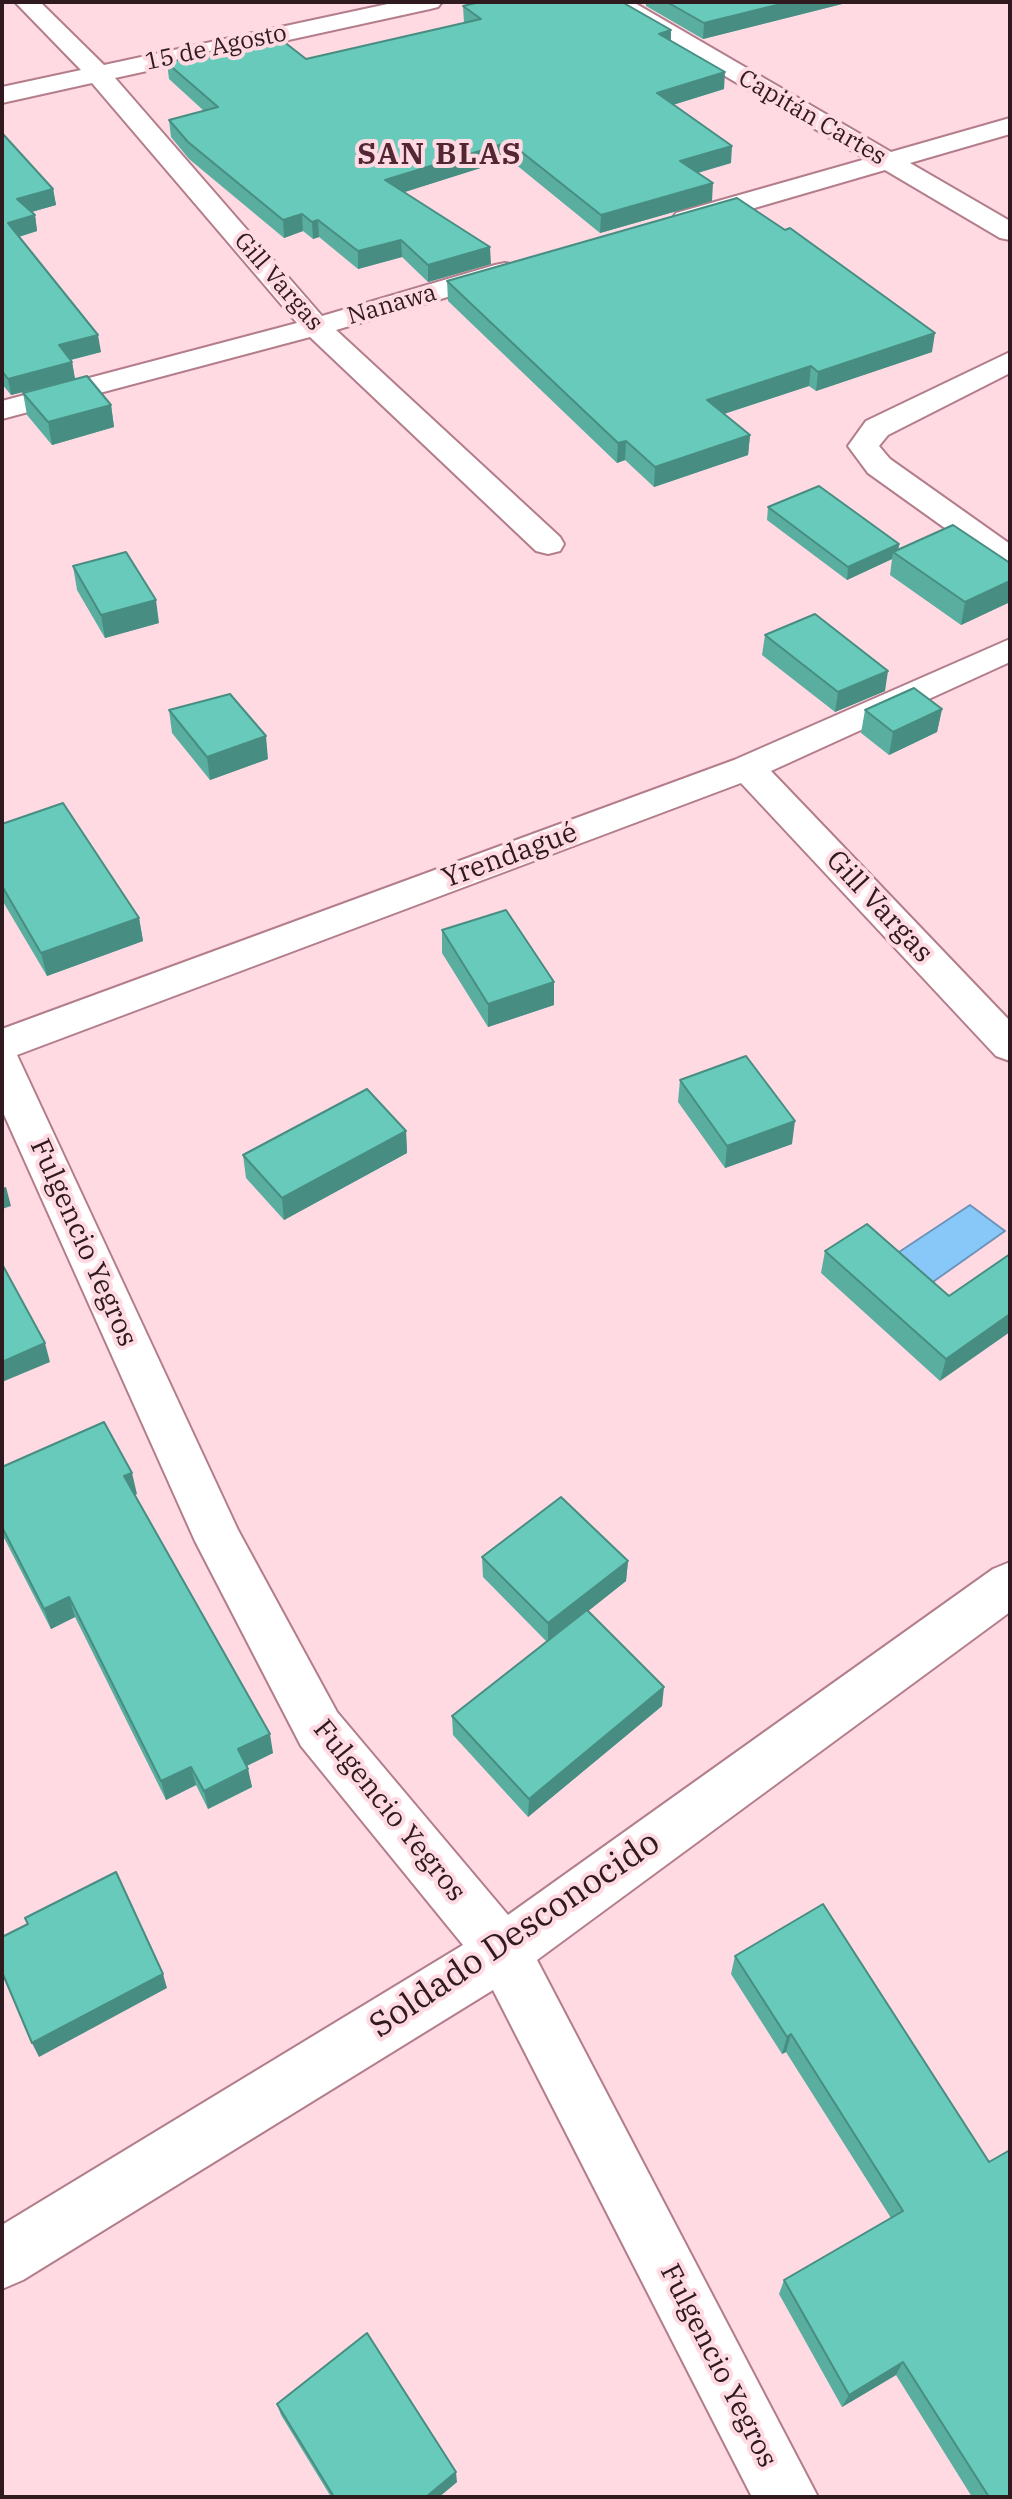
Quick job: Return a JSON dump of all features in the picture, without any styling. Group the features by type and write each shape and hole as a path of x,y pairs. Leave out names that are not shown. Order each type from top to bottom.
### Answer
{"street":[{"name":"Gill Vargas","path":"27,2 97,73 316,327 548,544"},
{"name":"15 de Agosto","path":"2,95 430,2"},
{"name":"Capitán Cartes","path":"616,2 1010,232"},
{"path":"660,226 1010,126"},
{"name":"Nanawa","path":"2,410 316,327 525,266"},
{"path":"1010,361 877,428 863,446 879,466 1010,559"},
{"name":"Yrendagué","path":"2,1045 747,768 1010,649"},
{"name":"Gill Vargas","path":"747,768 1010,1046"},
{"name":"Fulgencio Yegros","path":"2,1064 219,1541 319,1729 503,1952 786,2497"},
{"name":"Soldado Desconocido","path":"2,2259 503,1952 1010,1584"}],"water":[{"path":"970,1205 1005,1231 930,1284 896,1254"}],"building":[{"path":"480,2 622,2 671,30 659,34 725,72 657,93 732,146 680,161 713,183 601,215 509,142 385,180 490,247 428,265 401,240 358,251 318,220 312,222 302,214 283,220 188,142 169,120 218,107 167,63 225,48 232,54 283,41 306,59 481,19 463,6"},
{"path":"667,2 789,2 704,23"},
{"path":"2,133 53,189 17,199 35,215 8,223 98,335 59,345 72,362 8,379 2,371"},
{"path":"737,198 785,230 790,228 935,333 818,372 811,366 707,400 750,435 655,467 626,441 618,443 447,281"},
{"path":"87,376 111,405 48,422 23,393"},
{"path":"819,486 899,544 848,567 768,507"},
{"path":"953,525 1010,563 1010,581 965,602 893,552"},
{"path":"126,552 156,600 101,615 73,566"},
{"path":"815,614 888,671 838,692 765,635"},
{"path":"914,688 942,709 893,732 865,710"},
{"path":"230,694 266,736 207,757 169,710"},
{"path":"63,803 139,918 41,953 2,886 2,824"},
{"path":"506,910 554,982 488,1004 442,930"},
{"path":"746,1056 795,1121 727,1146 680,1080"},
{"path":"367,1089 406,1131 282,1198 243,1155"},
{"path":"867,1224 949,1296 1010,1254 1010,1314 946,1359 825,1251"},
{"path":"2,1264 45,1343 2,1362"},
{"path":"104,1422 132,1473 124,1476 270,1734 238,1749 248,1769 204,1791 191,1767 161,1781 69,1597 44,1609 2,1527 2,1467"},
{"path":"561,1497 628,1561 548,1623 482,1557"},
{"path":"587,1610 664,1687 529,1799 452,1716"},
{"path":"116,1872 163,1974 32,2043 2,1972 2,1937 28,1924 25,1918"},
{"path":"823,1904 989,2162 1010,2150 1010,2497 989,2497 903,2362 849,2395 784,2280 903,2211 791,2034 787,2037 735,1956"},
{"path":"367,2333 456,2472 426,2497 334,2497 277,2404"}],"district":[{"name":"SAN BLAS","path":"440,155"}]}
